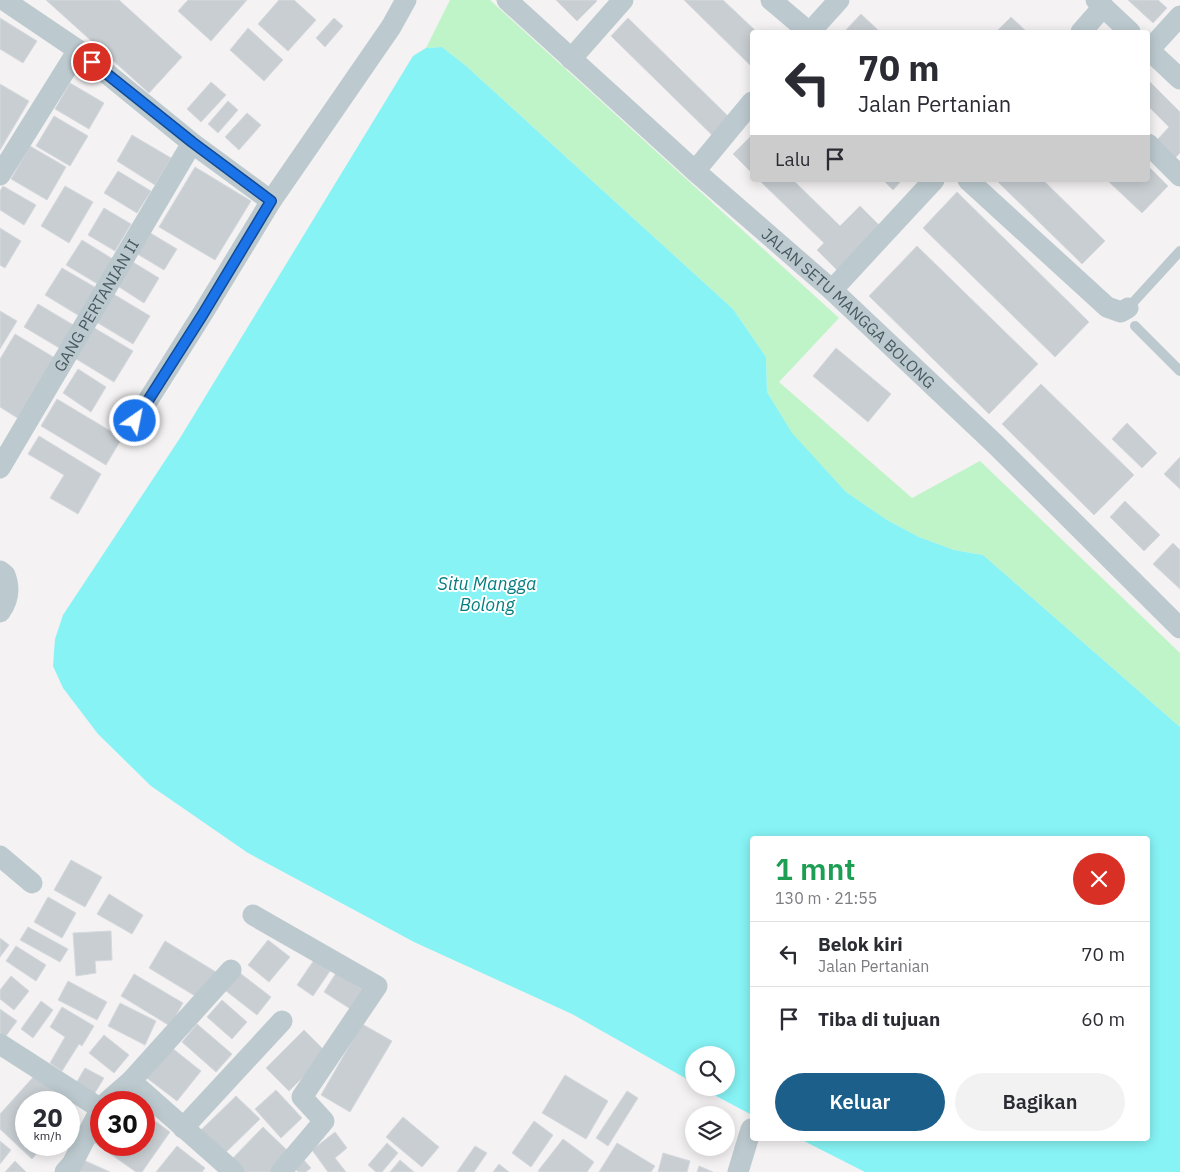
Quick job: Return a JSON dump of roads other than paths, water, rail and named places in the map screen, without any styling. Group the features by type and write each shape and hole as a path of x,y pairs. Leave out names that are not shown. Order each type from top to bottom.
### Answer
{"street":[{"path":"4,0 78,50 192,142 271,201"},
{"path":"135,421 203,314 271,201 391,27 406,0"},
{"name":"JALAN SETU MANGGA BOLONG","path":"507,0 695,171 832,290 995,444 1180,628"},
{"path":"571,59 623,0"},
{"path":"771,0 808,30"},
{"path":"812,30 838,0"},
{"path":"1082,30 1100,3 1128,30"},
{"path":"1150,47 1180,16"},
{"path":"0,176 78,50"},
{"path":"1150,51 1180,79"},
{"path":"695,171 750,104"},
{"name":"GANG PERTANIAN II","path":"0,468 192,142"},
{"path":"1150,146 1180,176"},
{"path":"832,290 932,182"},
{"path":"970,182 1107,307 1132,317"},
{"path":"0,572 5,575 8,588 5,606 0,612"},
{"path":"0,856 32,884"},
{"path":"254,915 377,986 302,1097 324,1121 281,1172"},
{"path":"120,1091 231,970"},
{"path":"183,1128 282,1021"},
{"path":"0,1044 90,1101"},
{"path":"131,1081 234,1172"},
{"path":"65,1172 72,1164 90,1129"},
{"path":"738,1172 750,1132"}],"lane":[{"path":"1180,252 1132,317 1180,371"}],"water":[{"name":"Situ Mangga Bolong","path":"442,47 465,65 733,309 766,357 767,392 792,433 846,492 887,520 919,537 954,550 983,555 1180,727 1180,1172 865,1172 804,1141 1150,1141 1150,836 750,836 750,1114 716,1096 735,1096 735,1046 685,1046 685,1078 572,1014 414,942 248,853 151,786 98,734 63,688 53,666 55,639 63,615 180,438 413,56 426,48"}]}
